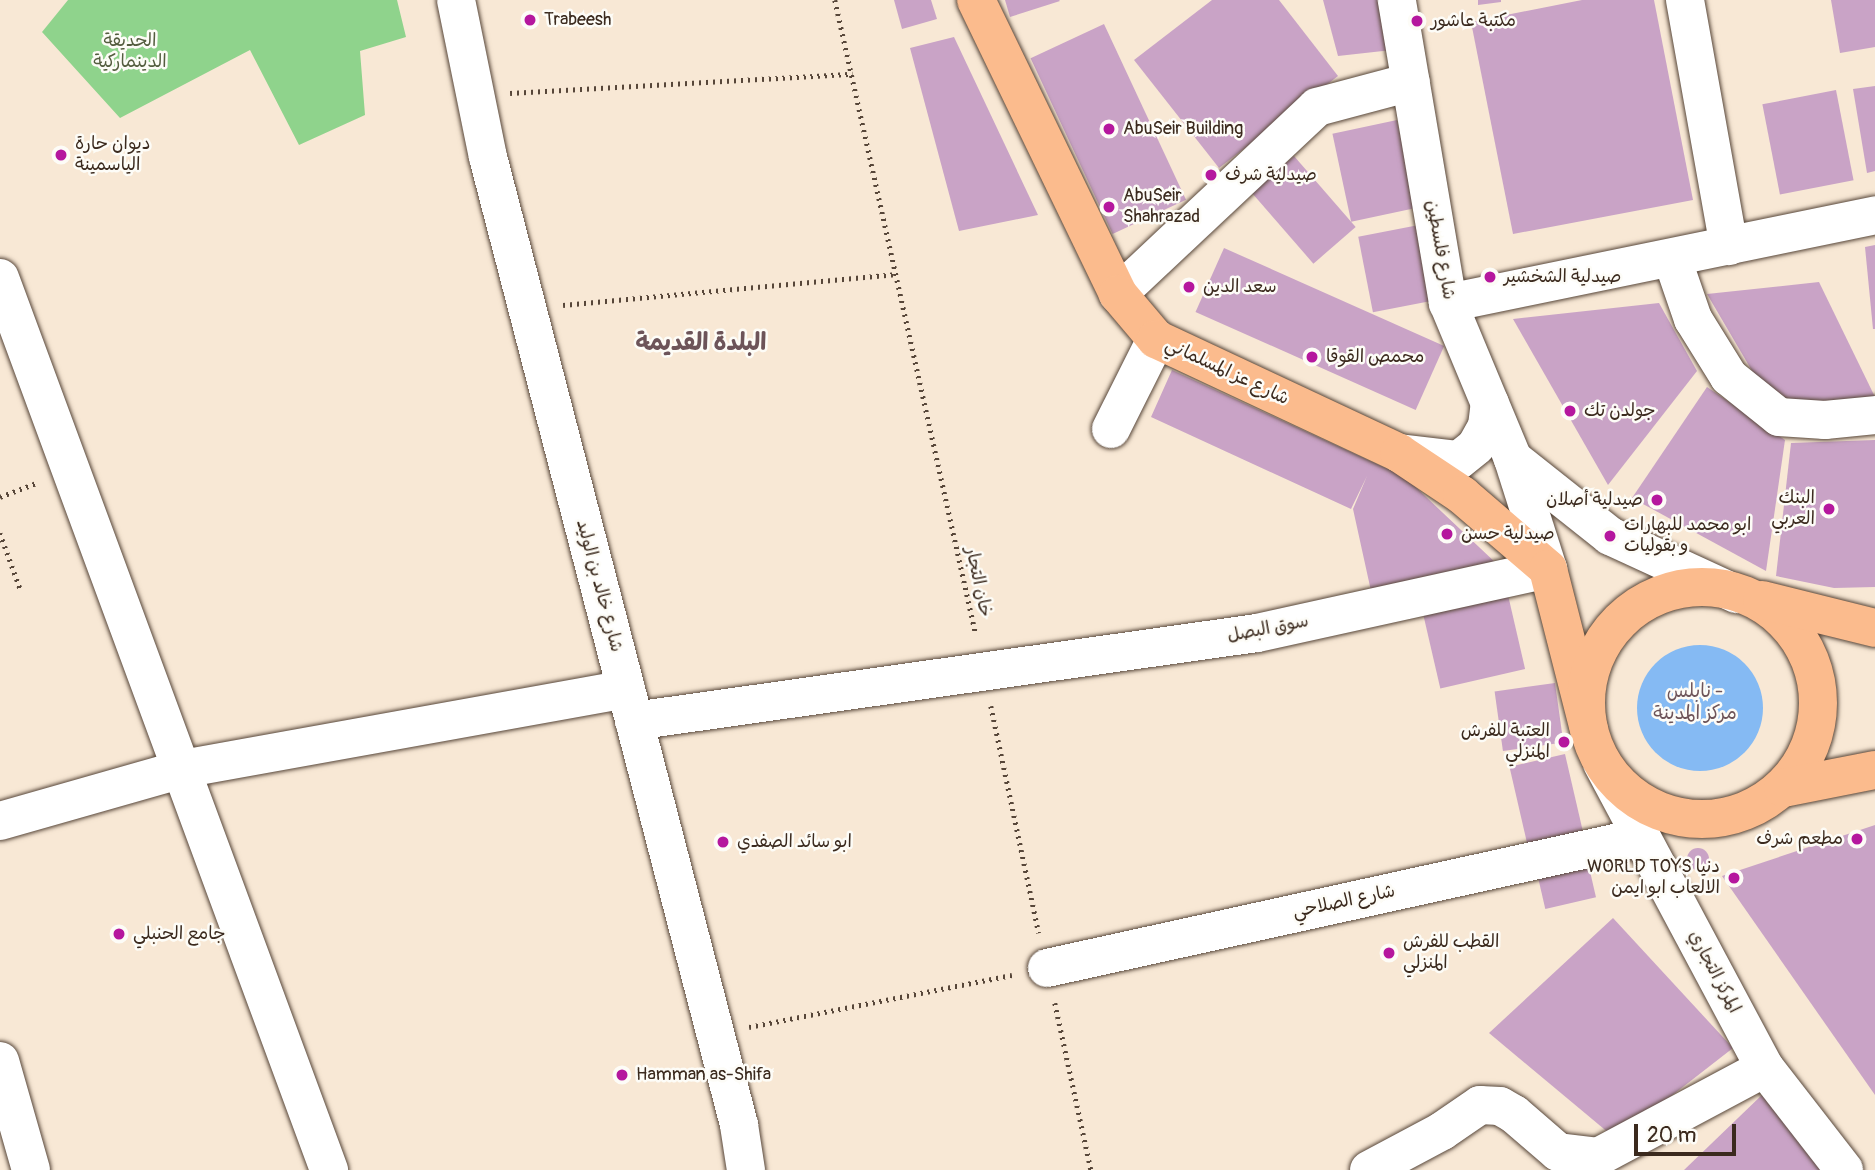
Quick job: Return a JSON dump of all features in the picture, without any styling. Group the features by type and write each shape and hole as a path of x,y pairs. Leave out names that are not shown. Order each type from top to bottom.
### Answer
{"main road":[{"name":"شارع عز المسلماني","path":"976,0 1118,293 1156,339 1399,453 1462,495 1548,569"},
{"path":"1548,569 1595,746 1624,789 1653,809 1687,818 1721,818 1744,811 1783,788 1875,770"},
{"path":"1595,746 1586,693 1595,657 1615,626 1643,602 1678,589 1714,587 1875,628"},
{"path":"1736,594 1751,597 1782,618 1805,649 1817,684 1814,734 1806,758 1783,788"}],"street":[{"name":"شارع خالد بن الوليد","path":"456,0 475,95 527,309 715,1034 746,1170"},
{"name":"شارع فلسطين","path":"1397,0 1448,303 1513,459 1548,569"},
{"path":"1685,0 1729,246"},
{"path":"1118,293 1317,107 1410,82"},
{"path":"1448,303 1875,215"},
{"path":"1672,258 1693,319 1728,377 1779,416 1825,420 1875,415"},
{"path":"0,278 330,1170"},
{"path":"1111,429 1156,339"},
{"path":"1399,453 1459,460 1476,446 1487,426 1490,403"},
{"path":"1513,459 1610,536 1736,594"},
{"name":"سوق البصل","path":"0,821 181,769 630,705 984,671 1257,633 1548,569"},
{"name":"المركز التجاري","path":"1595,746 1765,1068 1844,1170"},
{"name":"شارع الصلاحي","path":"1047,968 1642,837"},
{"path":"0,1061 31,1170"},
{"path":"1369,1170 1442,1131 1480,1105 1500,1106 1514,1114 1558,1152 1598,1157 1765,1068"}],"path":[{"name":"خان التجار","path":"835,0 984,671 1091,1170"},
{"path":"475,95 852,74"},
{"path":"527,309 896,274"},
{"path":"0,497 37,483"},
{"path":"0,533 20,588"},
{"path":"715,1034 1047,968"}],"green space":[{"name":"الحديقة الدينماركية","path":"68,0 397,0 406,37 360,51 365,115 299,145 250,50 120,118 42,32"}],"water":[{"path":"1700,645 1724,650 1745,663 1758,684 1763,708 1758,732 1745,753 1724,766 1700,771 1676,766 1655,753 1642,732 1637,708 1642,684 1655,663 1676,650"}],"building":[{"path":"894,0 931,0 937,19 902,29"},
{"path":"1005,0 1059,0 1060,1 1010,17"},
{"path":"1212,0 1279,0 1338,76 1219,168 1134,60"},
{"path":"1323,0 1384,0 1392,50 1338,56"},
{"path":"1478,0 1501,0 1501,2 1478,5"},
{"path":"1582,0 1654,0 1693,200 1513,234 1471,22"},
{"path":"1831,0 1875,0 1875,47 1840,53"},
{"name":"AbuSeir Building","path":"1104,24 1186,200 1113,234 1031,58"},
{"path":"954,37 1038,215 959,231 910,48"},
{"path":"1875,86 1875,171 1867,173 1853,89"},
{"path":"1836,90 1854,180 1780,195 1762,104"},
{"path":"1397,120 1416,208 1351,222 1332,134"},
{"path":"1294,156 1356,227 1313,264 1252,193"},
{"path":"1424,224 1439,300 1373,312 1358,237"},
{"path":"1875,245 1875,329 1873,329 1865,247"},
{"path":"1224,248 1444,346 1416,410 1196,312"},
{"path":"1819,282 1875,397 1772,405 1707,294"},
{"path":"1659,303 1697,371 1608,485 1513,319"},
{"path":"1172,370 1405,477 1498,565 1371,591 1353,509 1367,476 1351,509 1151,417"},
{"path":"1707,387 1785,440 1766,571 1632,498"},
{"name":"البنك العربي","path":"1875,440 1875,587 1834,588 1776,576 1791,443"},
{"path":"1508,595 1525,669 1440,689 1423,615"},
{"path":"1555,683 1563,742 1503,751 1495,691"},
{"path":"1565,754 1584,836 1528,849 1509,767"},
{"path":"1875,825 1875,1095 1722,876"},
{"path":"1698,848 1706,851 1709,859 1706,867 1698,870 1690,867 1687,859 1690,851"},
{"path":"1589,867 1596,897 1545,909 1538,879"},
{"path":"1613,918 1733,1048 1616,1139 1489,1033"},
{"path":"1765,1092 1822,1170 1684,1170"}],"place":[{"name":"Trabeesh","path":"530,20"},
{"name":"مكتبة عاشور","path":"1417,21"},
{"name":"AbuSeir Building","path":"1109,129"},
{"name":"ديوان حارة الياسمينة","path":"61,155"},
{"name":"صيدلية شرف","path":"1211,175"},
{"name":"AbuSeir Shahrazad","path":"1109,207"},
{"name":"صيدلية الشخشير","path":"1490,277"},
{"name":"سعد الدين","path":"1189,287"},
{"name":"محمص القوقا","path":"1312,357"},
{"name":"جولدن تك","path":"1570,411"},
{"name":"صيدلية أصلان","path":"1657,500"},
{"name":"البنك العربي","path":"1829,509"},
{"name":"صيدلية حسن","path":"1447,534"},
{"name":"ابو محمد للبهارات و بقوليات","path":"1610,536"},
{"name":"العتبة للفرش المنزلي","path":"1564,742"},
{"name":"مطعم شرف","path":"1857,839"},
{"name":"ابو سائد الصفدي","path":"723,842"},
{"name":"WORLD TOYS دنيا الالعاب ابو ايمن","path":"1734,878"},
{"name":"جامع الحنبلي","path":"119,934"},
{"name":"القطب للفرش المنزلي","path":"1389,953"},
{"name":"Hamman as-Shifa","path":"622,1075"}],"district":[{"name":"البلدة القديمة","path":"701,343"},
{"name":"نابلس - مركز المدينة","path":"1695,703"}]}
